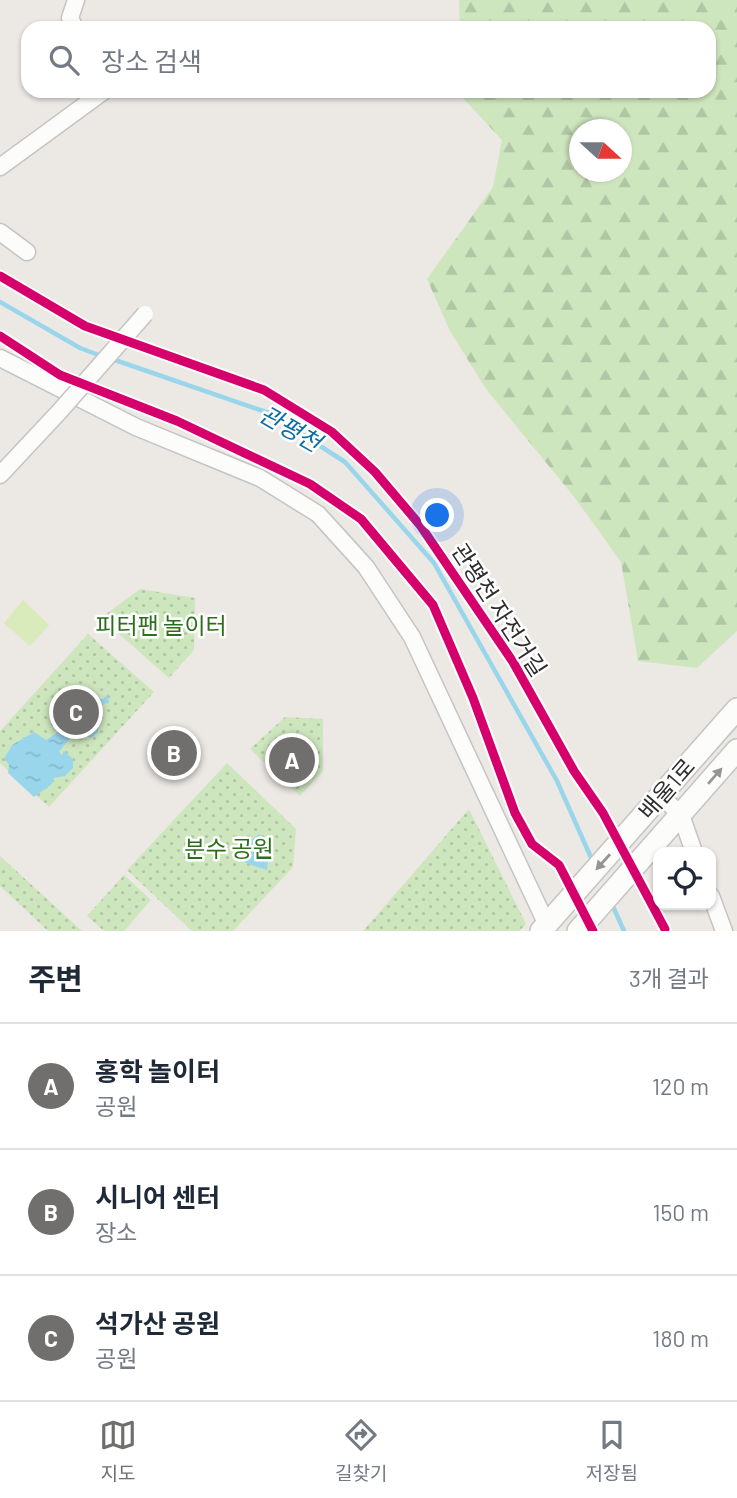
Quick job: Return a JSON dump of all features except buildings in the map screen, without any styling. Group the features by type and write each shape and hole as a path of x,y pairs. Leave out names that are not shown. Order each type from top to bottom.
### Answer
{"main road":[{"name":"배울1로","path":"547,924 737,709"},
{"name":"배울1로","path":"579,931 737,750"}],"street":[{"path":"72,21 76,0"},
{"path":"0,167 94,98"},
{"path":"0,232 27,252"},
{"path":"0,475 145,314"},
{"path":"0,358 136,427 260,478 318,514 366,567 412,637 547,924"},
{"path":"655,804 681,815 692,847"},
{"path":"716,909 724,931"}],"green space":[{"path":"459,0 737,0 737,631 697,668 638,661 621,562 575,498 486,389 450,331 427,279 493,187 502,140 463,98 716,98 716,21 460,21"},
{"name":"피터팬 놀이터","path":"140,589 195,598 194,650 169,678 101,618"},
{"path":"23,600 49,625 30,646 4,623"},
{"path":"88,634 154,692 49,807 0,763 0,731"},
{"path":"285,717 323,719 323,771 300,796 250,749"},
{"name":"분수 공원","path":"227,763 296,829 293,867 233,931 192,931 127,870"},
{"path":"469,809 526,924 519,931 363,931"},
{"path":"0,856 82,931 48,931 0,886"},
{"path":"124,875 151,900 124,931 104,931 87,916"}],"water":[{"path":"108,694 109,703 94,705 83,721 68,724 70,732 76,728 88,730 92,727 91,721 99,718 98,732 91,738 80,734 71,737 59,752 62,755 64,751 73,759 73,768 65,776 54,778 52,784 34,797 8,773 9,764 4,759 12,745 34,732 46,740 58,732 69,718 86,713 92,700 103,699"},
{"path":"259,834 270,843 267,870 248,864 232,854"}],"waterway":[{"name":"관평천","path":"0,302 80,348 104,357"},
{"name":"관평천","path":"112,359 269,413 345,462 434,563 557,781 593,862"},
{"name":"관평천","path":"611,902 624,931"}],"cycle path":[{"name":"관평천 자전거길","path":"0,276 85,326 264,390 332,432 375,472 420,525 513,662 574,771 603,813 665,929"},
{"path":"0,336 60,375 177,421 310,484 361,519 433,605 473,698 515,813 532,844 559,865 593,931"}],"place":[{"name":"석가산 공원","path":"76,712"},
{"name":"시니어 센터","path":"174,753"},
{"name":"홍학 놀이터","path":"292,760"}]}
